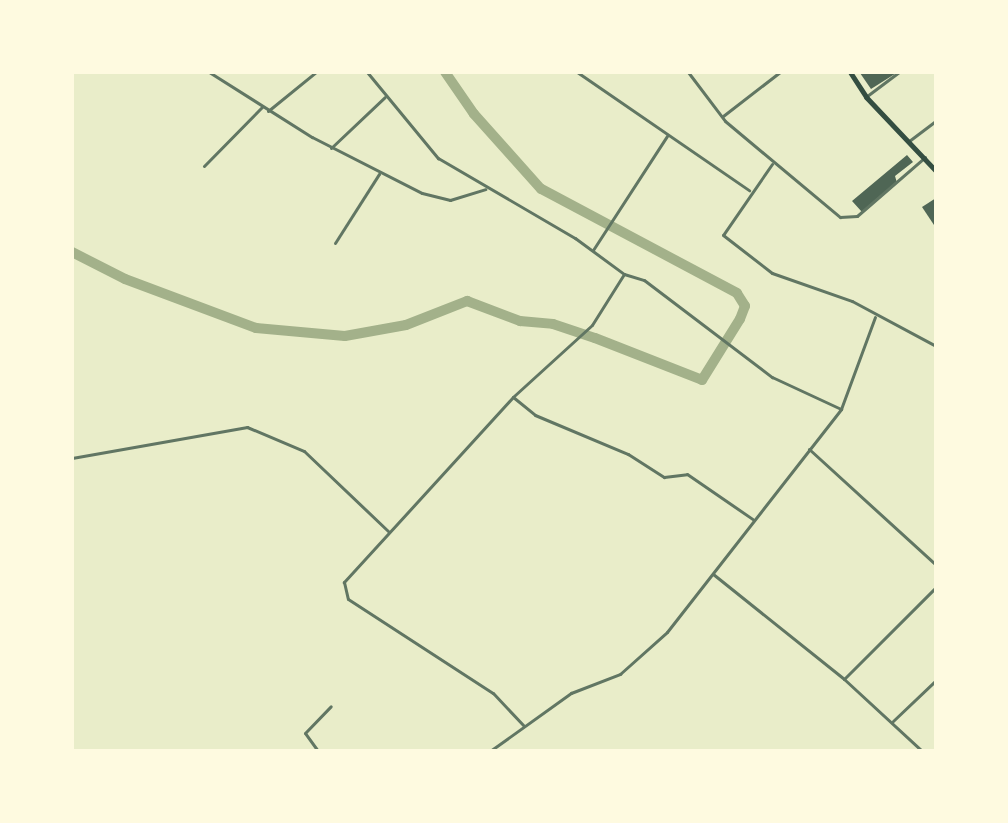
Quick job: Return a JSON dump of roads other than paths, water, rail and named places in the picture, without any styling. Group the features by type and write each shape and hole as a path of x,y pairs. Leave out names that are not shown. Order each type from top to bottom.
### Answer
{"highway":[{"path":"850,72 866,97 936,171"}],"street":[{"path":"209,72 268,111 379,174 450,200 485,189"},
{"path":"268,111 316,72"},
{"path":"367,72 422,145 485,189 593,251 624,274 644,280 716,330 772,377 841,409"},
{"path":"577,72 750,190"},
{"path":"688,72 722,116 772,164 834,213 848,218 890,192 925,157"},
{"path":"722,116 780,72"},
{"path":"866,97 899,72"},
{"path":"331,148 385,97"},
{"path":"204,166 262,107"},
{"path":"909,141 936,121"},
{"path":"593,251 667,136"},
{"path":"772,164 722,231 725,237 772,273 852,301 875,317 936,346"},
{"path":"335,243 379,174"},
{"path":"524,726 493,693 346,596 346,577 513,397 592,325 624,274"},
{"path":"490,751 571,693 620,674 667,632 841,409 875,317"},
{"path":"513,397 535,415 628,454 664,477 687,474 754,520"},
{"path":"72,458 247,427 304,451 389,532"},
{"path":"809,449 936,565"},
{"path":"713,574 844,679 922,751"},
{"path":"844,679 936,587"},
{"path":"893,721 936,680"},
{"path":"318,751 305,733 331,706"}],"waterway":[{"path":"72,252 125,279 256,328 345,336 406,325 467,301 520,321 553,324 595,338 702,380 740,319 745,306 737,293 541,189 474,114 445,72"}]}
